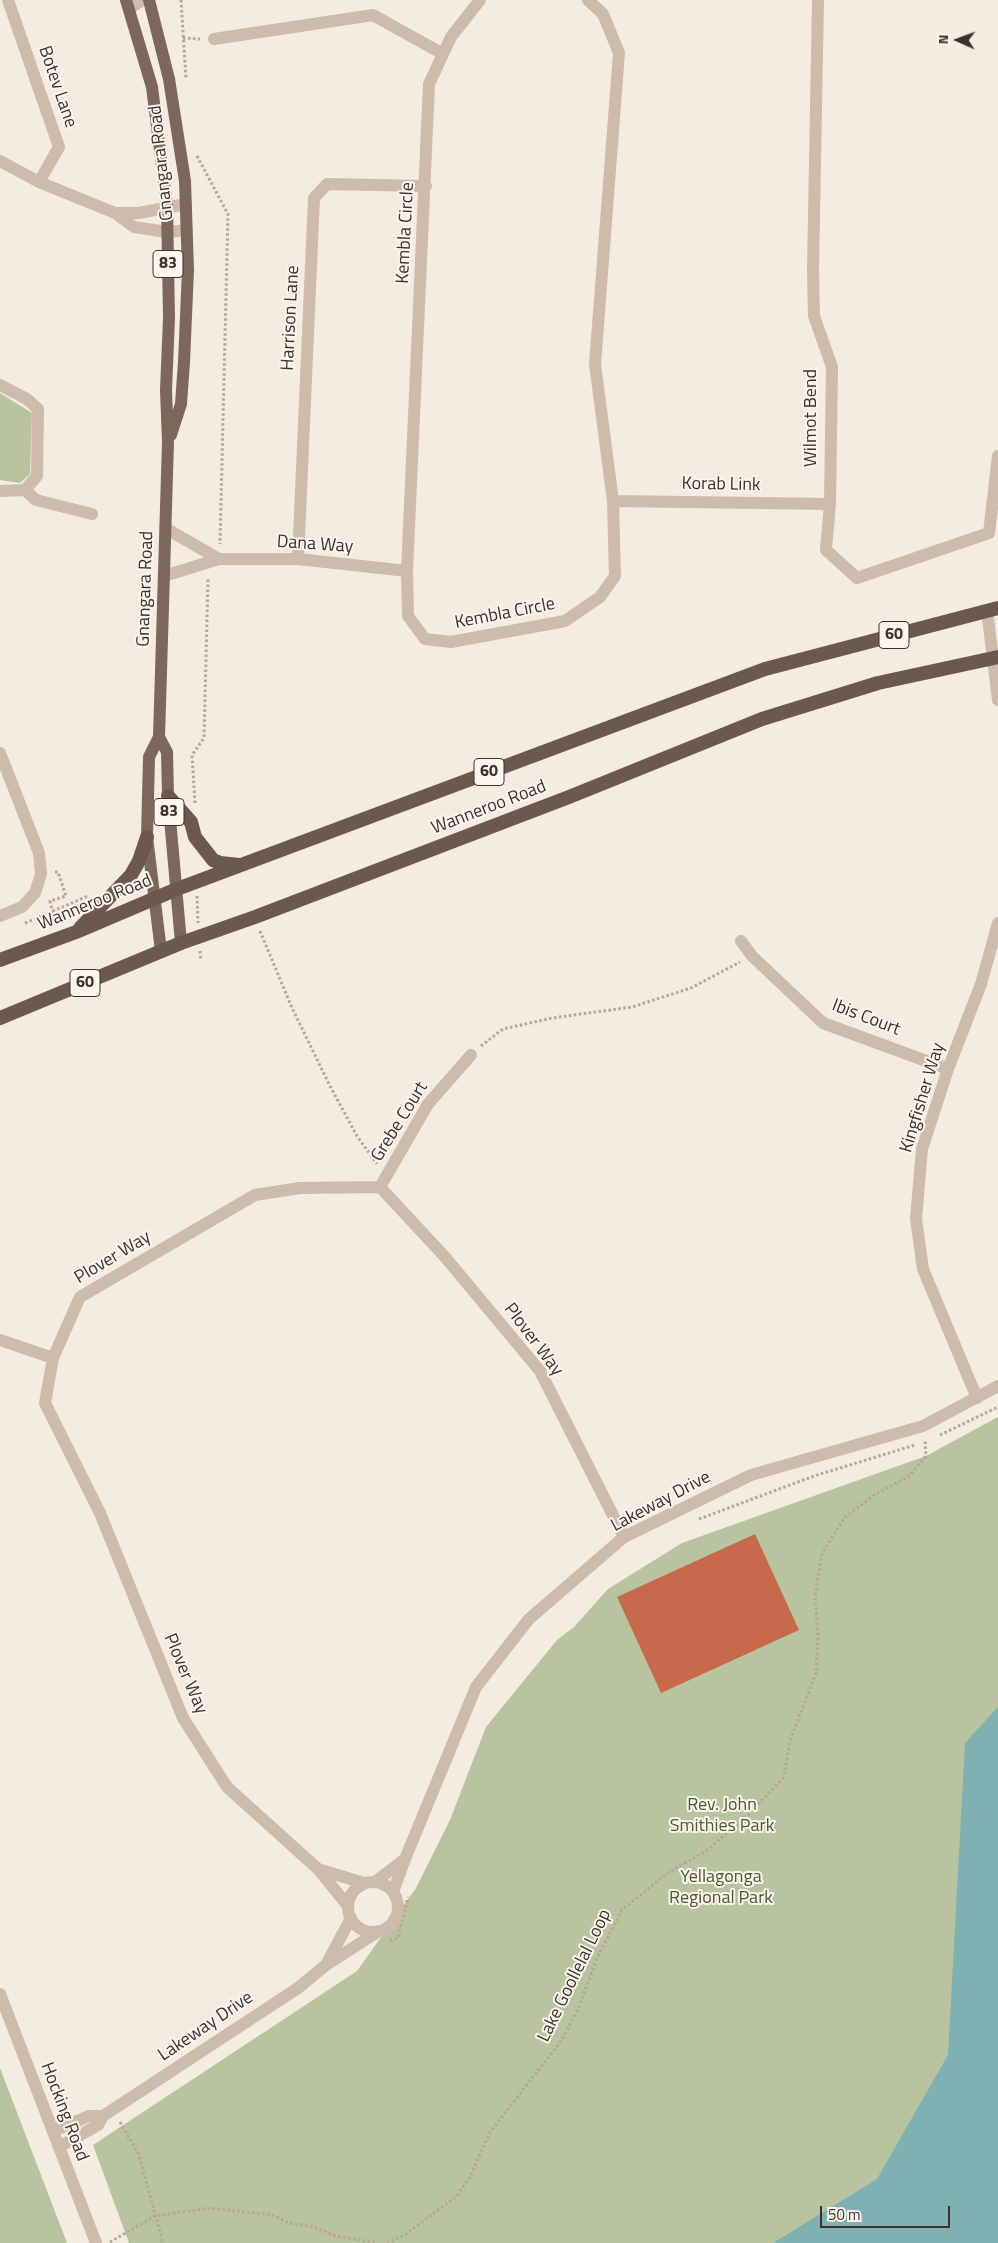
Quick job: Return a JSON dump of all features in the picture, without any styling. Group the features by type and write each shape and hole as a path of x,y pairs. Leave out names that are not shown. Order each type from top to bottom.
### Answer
{"highway":[{"name":"Wanneroo Road","path":"0,960 76,932 177,890 765,669 992,609"},
{"name":"Wanneroo Road","path":"0,1018 181,943 255,918 560,801 762,719 878,683 995,658"},
{"path":"168,796 191,822 195,838 213,860 220,863 244,865"},
{"name":"83","path":"76,932 131,875 139,861 147,836"}],"main road":[{"name":"Gnangara Road","path":"150,0 169,79 185,181 186,204 188,270 181,404 168,442"},
{"name":"Gnangara Road","path":"128,4 152,87 167,206 169,318 166,390 168,442 159,737 149,757 147,836 161,951"},
{"name":"Gnangara Road","path":"159,737 167,752 168,796 181,943"}],"street":[{"name":"Botev Lane","path":"8,0 59,147 39,182"},
{"path":"128,4 143,0"},
{"name":"Kembla Circle","path":"480,0 452,37 429,84 408,571 408,616 425,639 451,642 566,621 600,597 615,576 613,501 596,364 619,53 603,14 588,0"},
{"name":"Wilmot Bend","path":"818,0 813,270 814,316 832,367 830,504 826,550 857,578 989,533 998,456"},
{"path":"214,39 373,15 443,54"},
{"path":"0,161 39,182 115,213 134,227 167,232 187,230"},
{"name":"Harrison Lane","path":"298,559 314,198 327,184 426,186"},
{"path":"115,213 139,213 167,206 186,204"},
{"path":"0,385 26,399 38,409 37,476 24,490"},
{"path":"0,491 24,490 36,500 92,514"},
{"name":"Korab Link","path":"613,501 830,504"},
{"name":"Dana Way","path":"165,528 219,559"},
{"name":"Dana Way","path":"164,576 219,559 298,559 408,571"},
{"path":"992,609 998,700"},
{"path":"0,753 39,853 41,874 35,893 22,907 0,916"},
{"name":"Kingfisher Way","path":"977,1398 923,1269 916,1219 922,1149 948,1069 981,984 998,923"},
{"name":"Ibis Court","path":"741,941 752,956 824,1023 948,1069"},
{"name":"Grebe Court","path":"383,1181 428,1104 471,1055"},
{"name":"Plover Way","path":"349,1912 318,1869 227,1787 183,1718 100,1513 45,1403 53,1358 80,1297 255,1195 300,1188 383,1181 540,1371 624,1537"},
{"path":"0,1340 53,1358"},
{"name":"Lakeway Drive","path":"393,1892 404,1859 476,1687 529,1619 624,1537 751,1475 923,1426 998,1386"},
{"name":"Lakeway Drive","path":"369,1883 404,1859"},
{"name":"Plover Way","path":"318,1869 369,1883"},
{"path":"369,1883 387,1886 393,1892 397,1902 396,1914 387,1927 379,1931 362,1930 349,1912 351,1894 369,1883"},
{"name":"Lakeway Drive","path":"326,1965 349,1912"},
{"name":"Lakeway Drive","path":"59,2147 98,2125 108,2113 298,1988 326,1965 379,1931"},
{"name":"Hocking Road","path":"0,1994 96,2243"},
{"name":"Lakeway Drive","path":"53,2131 89,2116 108,2113"}],"path":[{"path":"181,0 186,86"},
{"path":"195,152 228,214 219,559 208,577 204,738 192,755 196,812"},
{"path":"41,874 58,872 66,896 50,902 53,913"},
{"path":"18,926 53,913 94,893"},
{"path":"255,918 292,1008 330,1086 383,1181"},
{"path":"471,1055 504,1029 552,1018 632,1007 691,988 752,956"},
{"path":"693,1521 814,1476 925,1441 954,1430 998,1407"},
{"name":"Lake Goollelal Loop","path":"387,2243 406,2234 456,2196 470,2177 490,2132 562,2040 579,2007 596,1958 622,1910 669,1872 706,1851 749,1814 784,1778 790,1741 816,1673 818,1635 815,1597 822,1554 844,1518 874,1495 908,1477 926,1456 923,1426"},
{"path":"398,1938 409,1892"},
{"path":"108,2113 138,2155 163,2243"},
{"path":"108,2243 155,2216 210,2208 273,2216 289,2223 311,2226 336,2236 377,2243"}],"green space":[{"path":"0,393 32,413 30,474 20,483 0,480"},
{"name":"Yellagonga Regional Park","path":"998,1417 998,2243 129,2243 93,2145 357,1971 416,1888 450,1820 486,1727 557,1640 574,1627 608,1589 682,1543 926,1456"},
{"path":"0,2068 67,2243 0,2243"}],"water":[{"path":"998,1707 998,2243 773,2243 877,2179 948,2055 965,1743"}],"building":[{"path":"755,1534 799,1630 661,1693 617,1597"}],"park label":[{"name":"Rev. John Smithies Park","path":"722,1816"}]}
